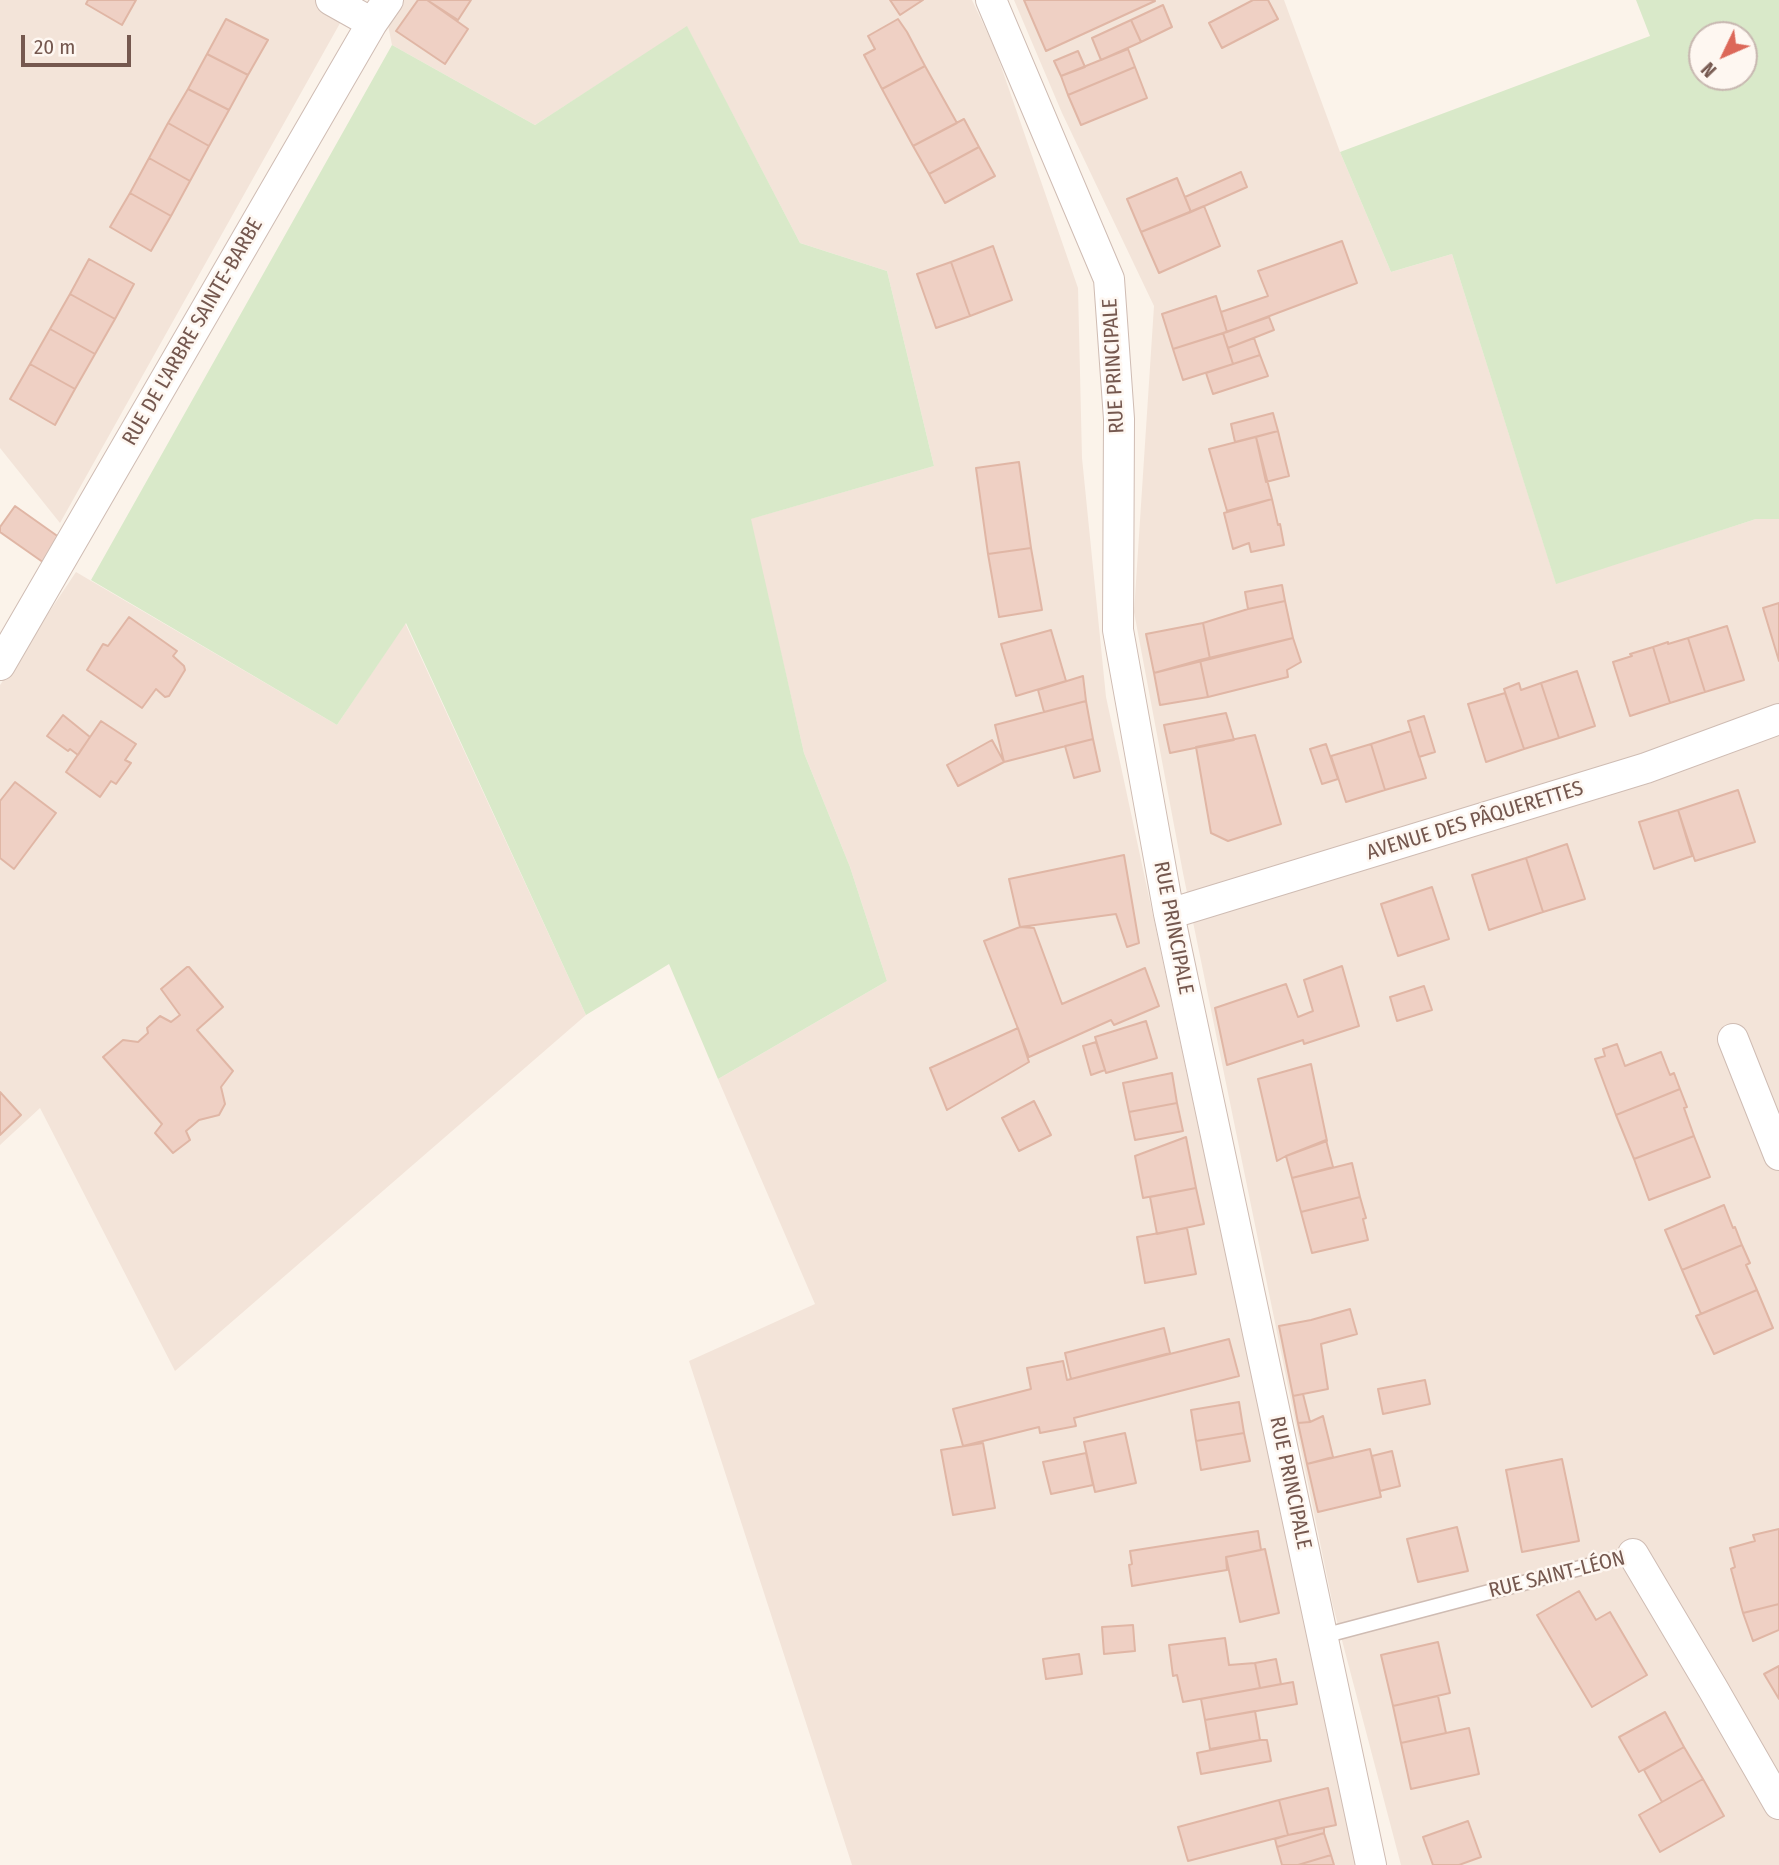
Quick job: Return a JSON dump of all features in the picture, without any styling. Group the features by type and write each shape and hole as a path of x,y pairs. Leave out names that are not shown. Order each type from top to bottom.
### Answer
{"street":[{"path":"331,0 380,11"},
{"name":"RUE PRINCIPALE","path":"990,0 1109,279 1119,419 1118,630 1169,914 1371,1865"},
{"name":"RUE DE L'ARBRE SAINTE-BARBE","path":"0,665 380,11"},
{"name":"AVENUE DES PÂQUERETTES","path":"1169,914 1646,768 1779,719"},
{"path":"1733,1039 1779,1155"},
{"name":"RUE SAINT-LÉON","path":"1633,1555 1779,1804"}],"lane":[{"name":"RUE SAINT-LÉON","path":"1323,1636 1633,1555"}],"shaded area":[{"path":"0,0 353,0 60,523 0,448"},
{"path":"401,0 972,0 995,49 1078,288 1082,458 1106,697 1357,1865 852,1865 689,1361 815,1304 718,1079 887,981 850,867 804,753 750,519 934,466 887,271 800,243 687,27 535,125 392,45 387,20"},
{"path":"1014,0 1284,0 1340,152 1391,272 1452,254 1556,583 1756,519 1779,519 1779,1865 1401,1865 1333,1606 1183,873 1134,612 1154,306 1062,113"},
{"path":"76,572 337,725 405,623 586,1015 175,1371 40,1108 0,1145 0,685"}],"green space":[{"path":"1636,0 1779,0 1779,519 1756,519 1556,584 1452,254 1391,272 1340,152 1650,36"},
{"path":"687,26 800,243 887,271 934,466 751,519 804,753 850,867 887,981 718,1079 669,964 586,1015 406,623 337,725 91,580 392,45 535,125"}],"building":[{"path":"88,0 136,0 122,25 86,4"},
{"path":"418,0 427,0 468,29 445,64 396,31"},
{"path":"427,0 471,0 458,20"},
{"path":"890,0 923,0 900,15"},
{"path":"1024,0 1154,0 1155,1 1046,51"},
{"path":"1253,0 1268,0 1278,19 1222,48 1209,23"},
{"path":"1163,5 1172,27 1141,42 1131,20"},
{"path":"226,19 268,40 248,75 207,54"},
{"path":"898,19 925,66 882,89 864,55 875,49 868,36"},
{"path":"1131,20 1141,42 1101,60 1092,38"},
{"path":"1128,49 1135,67 1068,95 1061,76"},
{"path":"1078,51 1085,67 1061,76 1054,61"},
{"path":"207,54 248,75 229,110 188,89"},
{"path":"925,66 957,123 913,146 882,89"},
{"path":"1135,67 1147,98 1081,125 1068,95"},
{"path":"188,89 229,110 209,146 168,123"},
{"path":"964,119 979,147 929,174 913,146"},
{"path":"168,123 209,146 190,181 149,158"},
{"path":"979,147 995,176 945,203 929,174"},
{"path":"149,158 190,181 171,216 130,193"},
{"path":"1241,172 1247,187 1191,212 1185,197"},
{"path":"1177,178 1191,212 1141,232 1127,199"},
{"path":"130,193 171,216 151,251 110,227"},
{"path":"1204,206 1220,246 1159,273 1141,232"},
{"path":"1342,241 1357,283 1227,332 1221,312 1268,296 1258,271"},
{"path":"993,246 1012,300 970,316 951,262"},
{"path":"89,259 134,284 115,319 70,294"},
{"path":"951,262 970,316 936,328 917,274"},
{"path":"70,294 115,319 95,354 50,329"},
{"path":"1216,296 1227,332 1173,349 1162,314"},
{"path":"1269,317 1274,330 1228,348 1223,333"},
{"path":"50,329 95,354 75,389 30,364"},
{"path":"1223,333 1233,364 1183,380 1173,349"},
{"path":"1254,338 1260,355 1233,364 1228,348"},
{"path":"1260,355 1268,376 1213,394 1206,373"},
{"path":"30,364 75,389 55,425 10,399"},
{"path":"1273,413 1278,431 1235,442 1231,424"},
{"path":"1278,431 1289,476 1266,482 1256,437"},
{"path":"1256,437 1272,499 1227,511 1209,449"},
{"path":"1019,462 1031,548 988,554 976,468"},
{"path":"1272,499 1284,545 1251,552 1249,543 1233,549 1224,513"},
{"path":"15,506 63,540 47,565 0,532 0,527"},
{"path":"1031,548 1042,610 999,617 988,554"},
{"path":"1282,585 1285,601 1248,609 1245,592"},
{"path":"1285,601 1293,638 1210,659 1203,623"},
{"path":"1779,603 1779,661 1763,608"},
{"path":"129,617 177,651 173,656 185,670 169,696 165,697 156,689 142,708 87,670 103,644 108,646"},
{"path":"1203,623 1210,659 1154,673 1146,634"},
{"path":"1727,626 1744,680 1705,692 1688,638"},
{"path":"1051,630 1066,681 1016,696 1001,644"},
{"path":"1293,638 1301,662 1287,670 1288,677 1208,697 1200,660"},
{"path":"1688,638 1705,692 1670,703 1653,647"},
{"path":"1653,647 1670,703 1630,716 1613,662"},
{"path":"1200,660 1208,697 1160,705 1154,673"},
{"path":"1577,671 1595,726 1559,738 1541,683"},
{"path":"1083,676 1086,701 1044,712 1038,690"},
{"path":"1519,683 1521,690 1541,683 1559,738 1524,749 1504,689"},
{"path":"1505,693 1524,749 1486,762 1468,704"},
{"path":"1086,701 1093,739 1004,762 995,725"},
{"path":"1226,713 1234,740 1170,753 1164,725"},
{"path":"63,715 90,737 78,755 47,736"},
{"path":"1424,716 1435,752 1419,757 1408,721"},
{"path":"101,721 136,744 125,760 131,763 116,784 111,781 100,797 66,772"},
{"path":"1411,731 1426,778 1385,790 1371,744"},
{"path":"1255,735 1281,824 1228,841 1211,833 1196,747"},
{"path":"1093,739 1100,771 1074,778 1065,746"},
{"path":"992,740 1004,762 958,786 947,765"},
{"path":"1326,744 1338,779 1322,784 1310,749"},
{"path":"1371,744 1385,790 1346,802 1331,756"},
{"path":"15,782 56,813 14,869 0,858 0,801"},
{"path":"1738,790 1755,842 1695,861 1678,810"},
{"path":"1678,810 1692,856 1654,869 1639,822"},
{"path":"1567,844 1585,899 1543,912 1526,858"},
{"path":"1124,855 1139,943 1127,947 1116,914 1020,927 1009,879"},
{"path":"1526,858 1543,912 1489,930 1472,875"},
{"path":"1432,887 1449,939 1398,956 1381,904"},
{"path":"1020,927 1034,928 1062,1004 1145,968 1159,1006 1114,1025 1111,1020 1029,1057 984,941"},
{"path":"1342,966 1359,1026 1304,1044 1303,1040 1227,1065 1215,1008 1286,984 1298,1017 1313,1011 1304,980"},
{"path":"187,967 223,1007 197,1030 233,1071 221,1087 225,1104 219,1115 199,1120 186,1131 190,1140 173,1153 155,1133 162,1124 103,1057 123,1040 138,1042 148,1033 147,1028 160,1016 171,1022 180,1015 161,989"},
{"path":"1424,986 1432,1010 1397,1021 1390,997"},
{"path":"1146,1021 1157,1058 1106,1073 1095,1037"},
{"path":"1018,1028 1029,1062 947,1110 930,1068"},
{"path":"1096,1042 1105,1070 1091,1075 1083,1046"},
{"path":"1617,1044 1625,1066 1661,1052 1670,1075 1674,1073 1680,1089 1616,1115 1595,1059 1605,1056 1603,1049"},
{"path":"1311,1064 1327,1141 1277,1161 1258,1079"},
{"path":"1172,1073 1177,1103 1129,1112 1123,1083"},
{"path":"1680,1089 1694,1136 1634,1159 1616,1115"},
{"path":"0,1092 21,1115 0,1135"},
{"path":"1034,1101 1051,1135 1019,1151 1002,1118"},
{"path":"1177,1103 1183,1131 1135,1140 1129,1112"},
{"path":"1694,1136 1710,1177 1649,1200 1634,1159"},
{"path":"1186,1137 1196,1188 1143,1198 1135,1156"},
{"path":"1326,1140 1333,1167 1292,1178 1286,1156"},
{"path":"1352,1163 1360,1197 1301,1212 1292,1178"},
{"path":"1196,1188 1204,1224 1157,1234 1150,1197"},
{"path":"1360,1197 1368,1240 1312,1253 1301,1212"},
{"path":"1724,1205 1742,1245 1682,1270 1665,1230"},
{"path":"1187,1228 1196,1274 1145,1283 1137,1237"},
{"path":"1742,1245 1750,1263 1746,1265 1757,1290 1701,1314 1682,1270"},
{"path":"1757,1290 1773,1328 1714,1354 1696,1316"},
{"path":"1350,1309 1357,1334 1321,1344 1328,1389 1293,1396 1279,1326"},
{"path":"1164,1328 1170,1353 1071,1379 1065,1353"},
{"path":"1229,1339 1239,1376 1074,1418 1076,1426 1040,1433 1039,1427 963,1446 953,1409 1031,1389 1027,1368 1063,1361 1067,1380"},
{"path":"1425,1380 1430,1404 1383,1414 1378,1389"},
{"path":"1303,1394 1310,1422 1298,1423 1293,1396"},
{"path":"1239,1402 1244,1433 1196,1441 1191,1410"},
{"path":"1323,1416 1333,1457 1307,1464 1298,1423 1310,1422"},
{"path":"1125,1433 1136,1483 1095,1492 1084,1442"},
{"path":"1244,1433 1250,1461 1201,1470 1196,1441"},
{"path":"983,1443 995,1508 953,1515 941,1450"},
{"path":"1370,1449 1381,1497 1318,1512 1307,1464"},
{"path":"1392,1451 1400,1486 1380,1491 1372,1456"},
{"path":"1086,1453 1093,1485 1051,1494 1043,1462"},
{"path":"1562,1459 1579,1541 1522,1552 1506,1470"},
{"path":"1457,1527 1468,1571 1418,1582 1407,1539"},
{"path":"1779,1529 1779,1604 1743,1613 1731,1569 1735,1567 1730,1548 1755,1541 1753,1535"},
{"path":"1258,1531 1261,1550 1226,1557 1227,1570 1132,1586 1130,1551"},
{"path":"1265,1549 1279,1613 1240,1622 1226,1557"},
{"path":"1579,1591 1596,1620 1610,1612 1647,1675 1592,1707 1537,1615"},
{"path":"1779,1604 1779,1630 1753,1641 1743,1613"},
{"path":"1133,1625 1135,1651 1104,1654 1102,1627"},
{"path":"1225,1638 1229,1665 1255,1663 1260,1688 1183,1702 1177,1675 1173,1676 1169,1645"},
{"path":"1438,1642 1450,1693 1393,1706 1381,1655"},
{"path":"1079,1654 1082,1674 1046,1679 1043,1659"},
{"path":"1276,1659 1281,1684 1260,1688 1255,1663"},
{"path":"1779,1666 1779,1699 1764,1674"},
{"path":"1293,1682 1297,1704 1205,1720 1201,1699"},
{"path":"1438,1696 1446,1733 1401,1743 1393,1706"},
{"path":"1255,1711 1260,1740 1210,1749 1205,1720"},
{"path":"1665,1712 1684,1747 1639,1772 1619,1737"},
{"path":"1469,1728 1479,1774 1411,1789 1401,1743"},
{"path":"1267,1740 1271,1761 1201,1774 1197,1753"},
{"path":"1684,1747 1703,1779 1662,1802 1644,1770"},
{"path":"1703,1779 1724,1816 1660,1852 1639,1815"},
{"path":"1328,1788 1336,1825 1288,1835 1279,1800"},
{"path":"1279,1800 1288,1835 1188,1861 1178,1827"},
{"path":"1468,1821 1481,1857 1459,1865 1433,1865 1423,1837"},
{"path":"1324,1828 1324,1833 1277,1847 1275,1839"},
{"path":"1324,1833 1331,1855 1298,1865 1282,1865 1277,1847"},
{"path":"1331,1855 1334,1865 1298,1865"}]}
